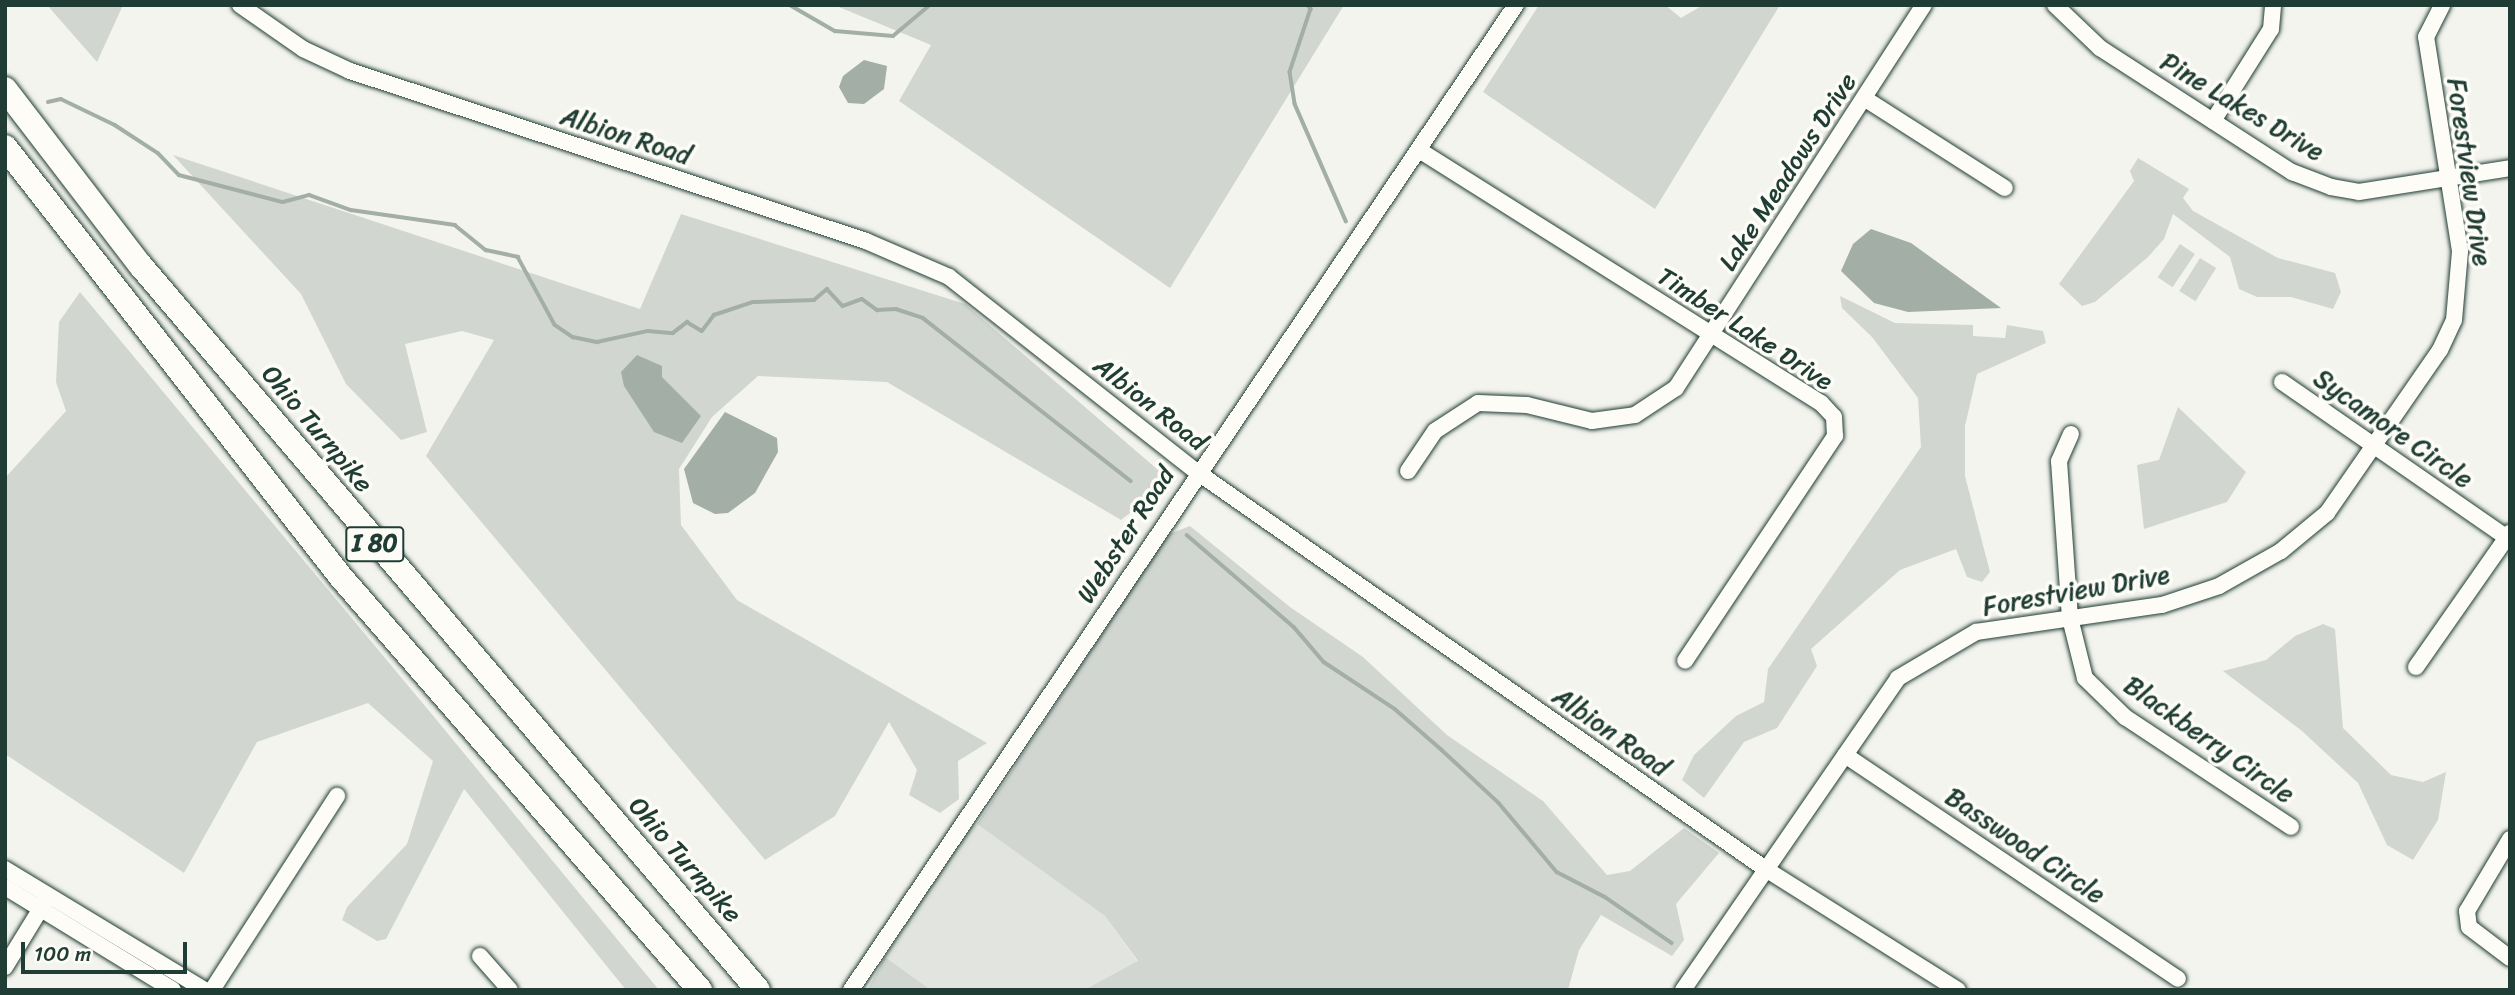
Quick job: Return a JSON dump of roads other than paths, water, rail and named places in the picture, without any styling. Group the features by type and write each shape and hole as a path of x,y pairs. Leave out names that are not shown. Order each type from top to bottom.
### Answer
{"highway":[{"name":"Ohio Turnpike","path":"5,89 141,266 758,990"},
{"name":"I 80","path":"5,147 340,576 700,990"}],"street":[{"name":"Albion Road","path":"240,5 303,49 350,71 866,241 949,277 1197,472 1764,868 1958,990"},
{"name":"Webster Road","path":"851,990 1197,472 1516,5"},
{"name":"Lake Meadows Drive","path":"1408,471 1436,431 1478,403 1527,405 1592,421 1635,415 1676,388 1924,5"},
{"name":"Pine Lakes Drive","path":"2055,5 2100,48 2292,172 2331,187 2359,192 2445,176 2510,168"},
{"path":"2213,121 2272,29 2273,5"},
{"name":"Forestview Drive","path":"1682,990 1898,678 1937,652 1976,632 2162,605 2219,586 2281,551 2327,513 2375,448 2440,350 2454,320 2460,251 2445,176 2426,37 2442,5"},
{"path":"1864,98 2005,188"},
{"name":"Timber Lake Drive","path":"1419,150 1821,403 1834,417 1835,436 1685,661"},
{"name":"Sycamore Circle","path":"2282,382 2509,537"},
{"name":"Blackberry Circle","path":"2071,434 2059,461 2070,618 2085,678 2125,717 2291,827"},
{"path":"2416,667 2509,537"},
{"name":"Basswood Circle","path":"1845,755 2178,979"},
{"path":"212,990 337,796"},
{"path":"2510,839 2467,911 2469,927 2510,958"},
{"path":"5,869 45,902 173,990"},
{"path":"5,887 45,902 205,990"},
{"path":"5,967 45,902"},
{"path":"480,956 510,990"}],"waterway":[{"path":"790,5 835,31 893,36 930,5"},
{"path":"1308,5 1311,9 1290,72 1295,104 1346,221"},
{"path":"48,102 61,99 115,125 158,153 179,175 283,202 309,195 351,210 455,225 486,250 518,257 555,325 573,337 597,342 648,331 673,333 687,322 702,331 714,315 753,302 814,300 827,289 843,306 862,299 877,310 896,309 923,318 1131,481"},
{"path":"1187,535 1294,627 1324,662 1395,709 1442,750 1499,803 1557,872 1605,897 1672,943"}]}
